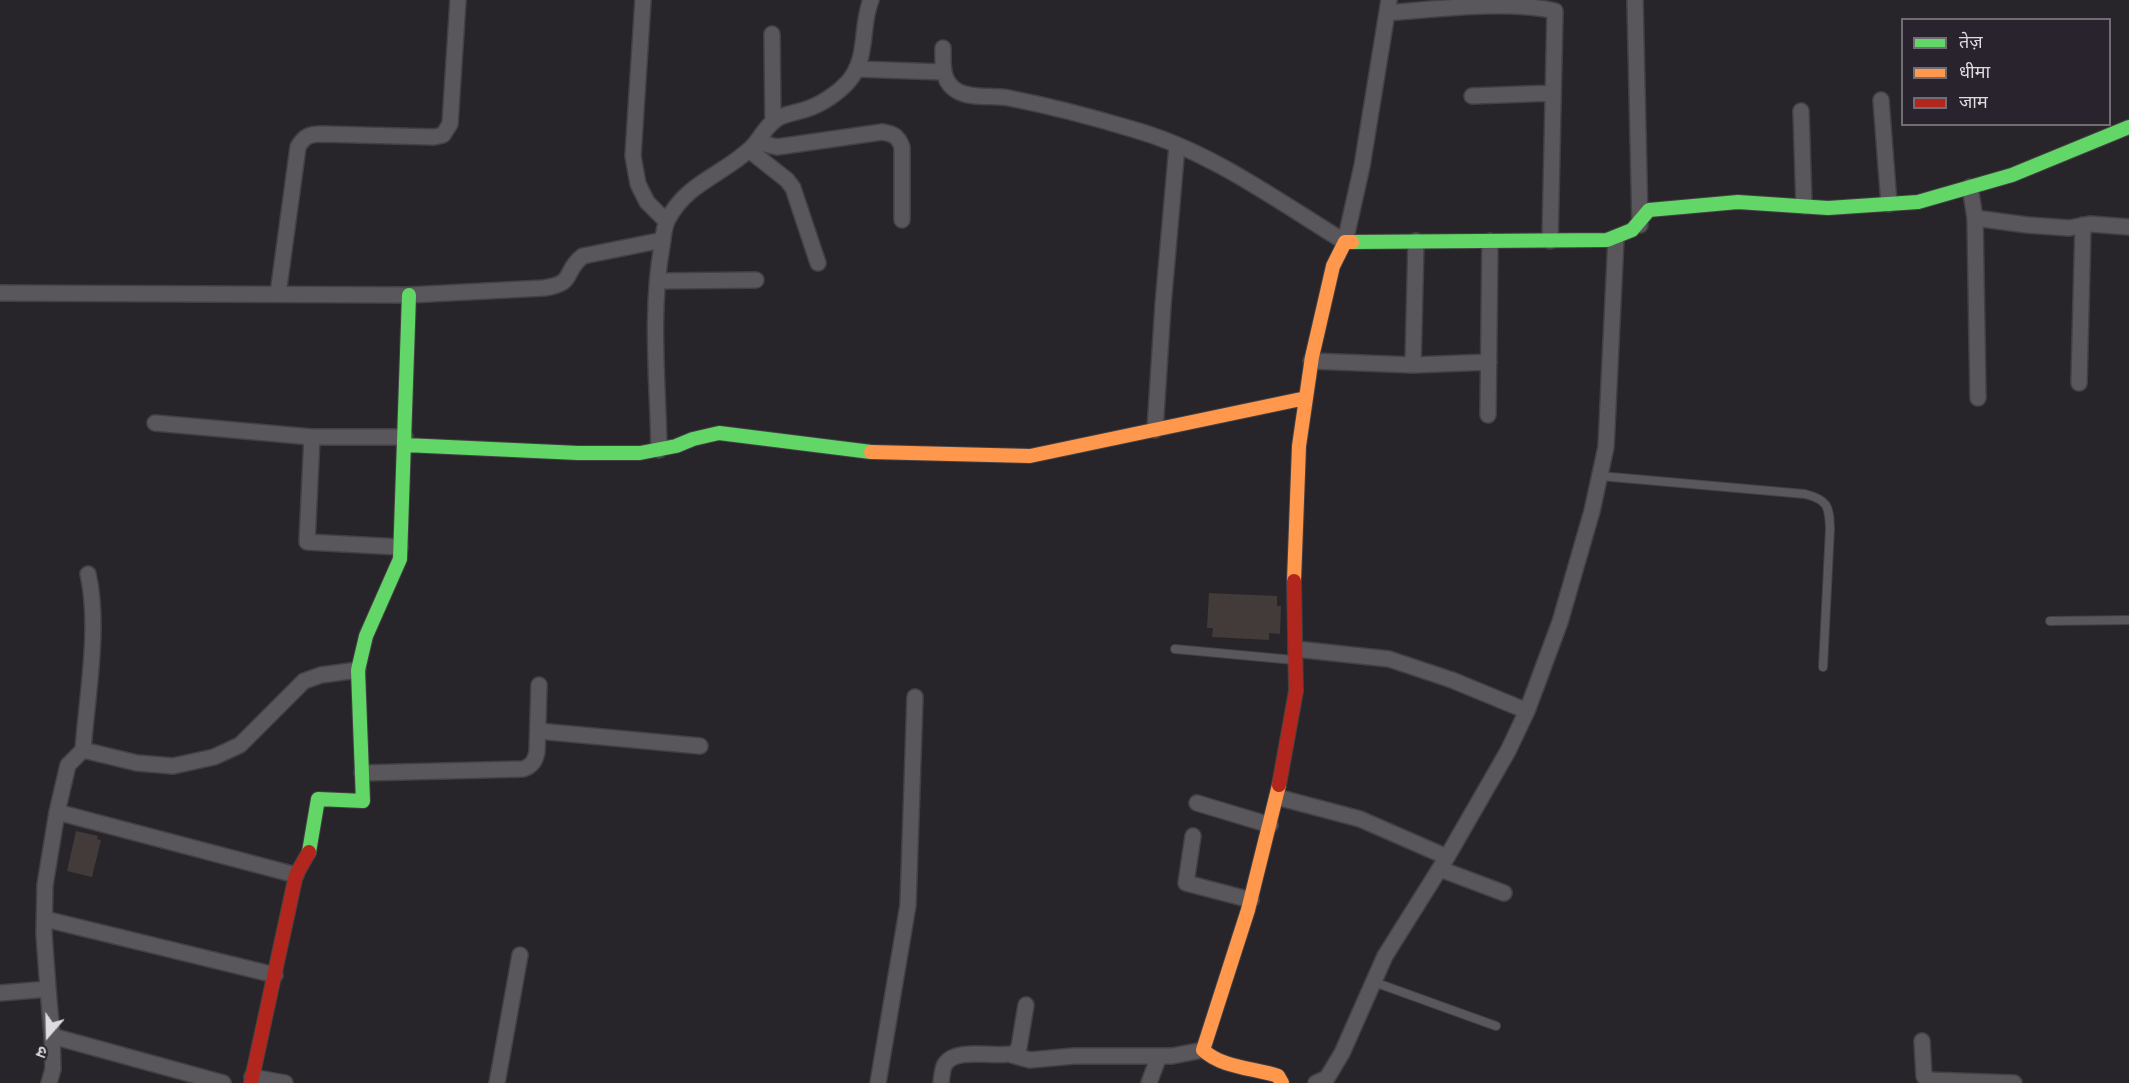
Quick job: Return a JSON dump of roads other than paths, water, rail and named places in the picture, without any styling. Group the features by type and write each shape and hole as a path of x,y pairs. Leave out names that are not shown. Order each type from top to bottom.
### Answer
{"street":[{"path":"278,294 298,147 303,138 310,134 434,137 443,135 450,124 458,0"},
{"path":"643,0 633,156 638,184 647,202 666,221"},
{"path":"659,450 656,310 666,221 684,196 753,146 772,121 809,109 834,95 849,81 863,50 866,13 871,0"},
{"path":"1635,0 1640,225"},
{"path":"1203,1050 1251,900 1277,797 1296,691 1295,536 1299,446 1311,362 1334,266 1345,242 1362,166 1388,7 1555,5 1550,241"},
{"path":"772,34 772,121"},
{"path":"944,48 943,72 948,83 958,92 972,96 998,96 1026,101 1135,130 1177,146 1247,179 1345,242 1607,240 1625,236 1640,225 1649,210 1738,202 1828,208 1918,202 2012,175 2129,128"},
{"path":"856,69 943,72"},
{"path":"1472,96 1553,93"},
{"path":"1881,100 1889,204"},
{"path":"1801,111 1804,206"},
{"path":"753,146 777,147 882,132 892,133 899,139 902,147 902,220"},
{"path":"753,146 793,188 818,263"},
{"path":"1155,430 1177,146"},
{"path":"1970,187 1975,218 1978,398"},
{"path":"1975,218 2069,228 2090,224 2129,227"},
{"path":"2079,383 2083,225"},
{"path":"1316,1083 1328,1078 1342,1053 1385,956 1443,863 1508,751 1527,711 1560,622 1592,511 1606,447 1616,238"},
{"path":"0,293 409,294 559,285 567,279 574,263 583,256 663,240"},
{"path":"1413,365 1416,241"},
{"path":"1488,416 1490,241"},
{"path":"658,281 756,280"},
{"path":"285,1083 252,1080 296,875 308,856 318,799 363,801 358,670 366,636 400,559 409,294"},
{"path":"1311,362 1413,365 1489,362"},
{"path":"155,423 312,437 578,453 640,453 719,433 873,452 1030,456 1306,398"},
{"path":"312,437 307,542 400,547"},
{"path":"49,1083 53,1069 45,885 57,812 69,765 83,750 92,635 91,585 88,574"},
{"path":"1296,655 1389,659 1452,680 1527,711"},
{"path":"83,750 137,763 173,766 214,757 240,745 304,681 321,675 358,670"},
{"path":"362,773 523,769 530,766 535,759 539,685"},
{"path":"878,1083 908,905 915,697"},
{"path":"538,731 700,746"},
{"path":"1277,797 1360,819 1504,893"},
{"path":"1197,802 1270,825"},
{"path":"57,812 296,875"},
{"path":"1193,836 1186,883 1251,900"},
{"path":"45,919 275,975"},
{"path":"496,1083 520,955"},
{"path":"0,993 48,989"},
{"path":"1012,1054 1019,1047 1026,1005"},
{"path":"52,1036 223,1083"},
{"path":"1922,1041 1924,1076 1928,1080 2014,1083"},
{"path":"941,1083 945,1064 953,1058 971,1054 1012,1054 1030,1060 1074,1056 1172,1056 1203,1050"},
{"path":"1203,1050 1205,1054 1220,1060 1267,1071 1278,1076 1282,1083 1288,1083"},
{"path":"1149,1083 1159,1056"}],"lane":[{"path":"1600,476 1819,498 1829,511 1830,528 1822,667"},
{"path":"2050,621 2129,620"},
{"path":"1175,649 1296,655"},
{"path":"1374,982 1496,1026"}]}
